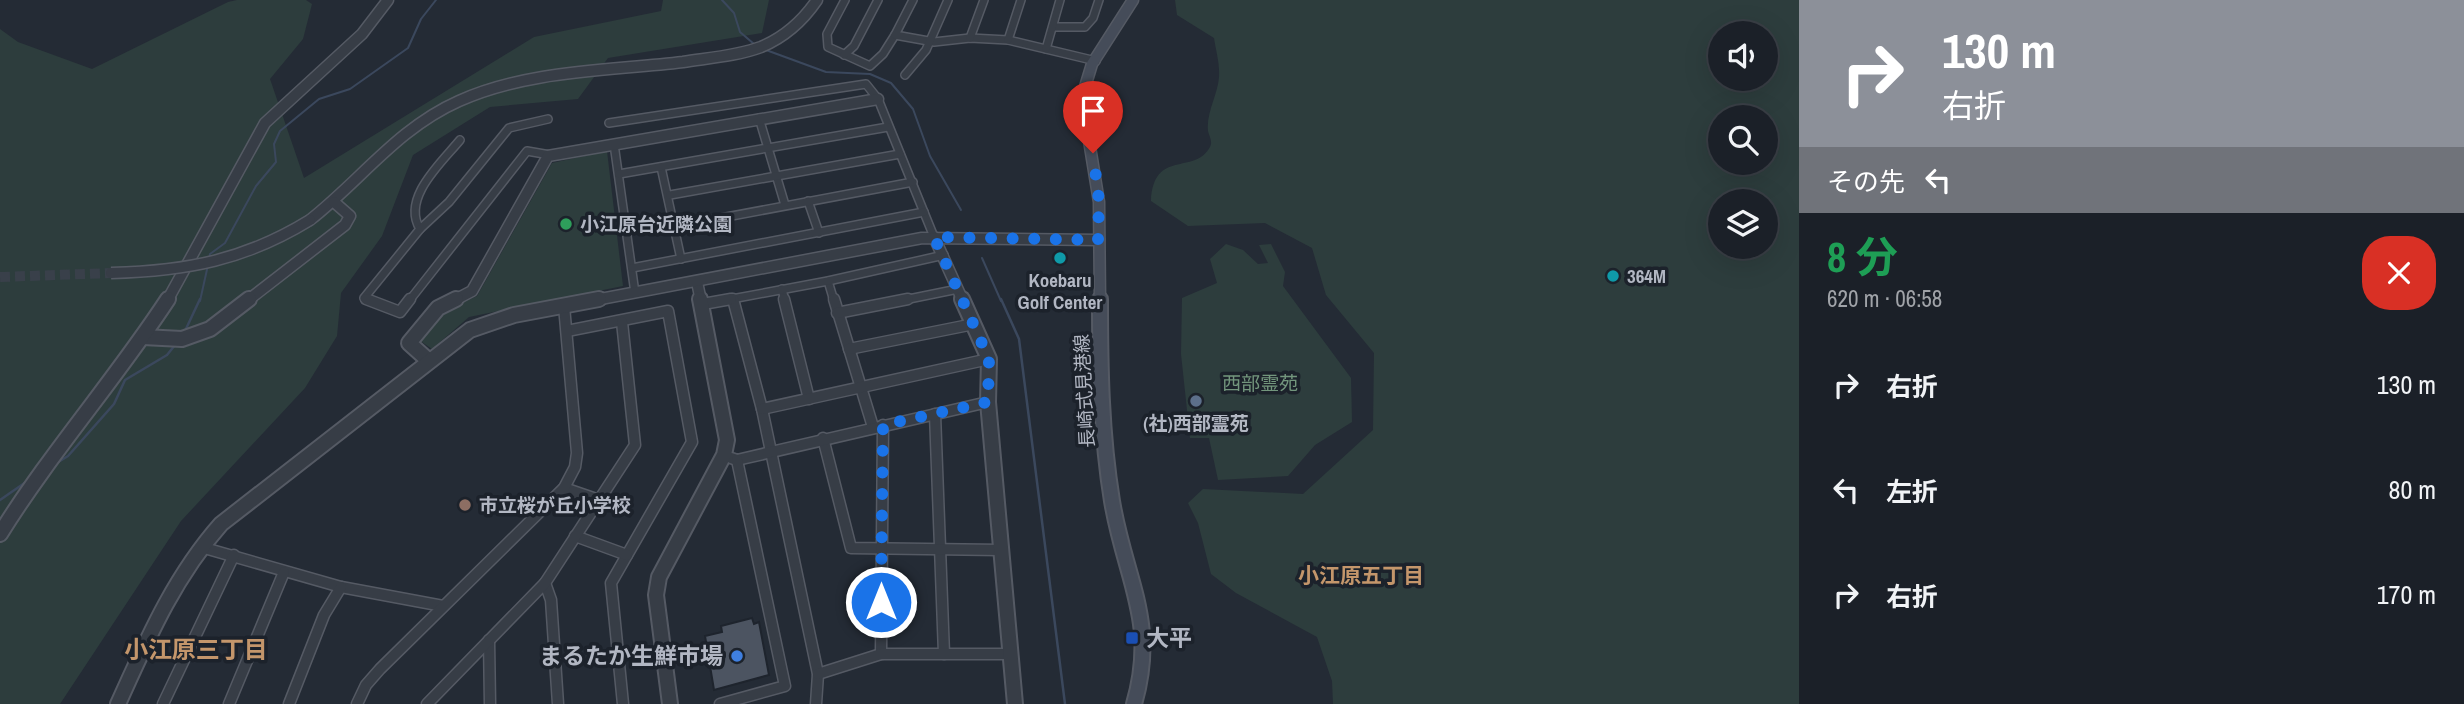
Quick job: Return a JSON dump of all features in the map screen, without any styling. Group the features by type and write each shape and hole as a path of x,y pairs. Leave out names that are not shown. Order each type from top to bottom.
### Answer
{"main road":[{"name":"長崎式見港線","path":"1133,0 1125,19 1096,61 1085,84 1085,109 1096,168 1100,338 1112,503 1143,614 1145,656 1134,704"}],"street":[{"path":"0,534 29,488 143,337 193,259 261,130 362,34 388,0"},
{"path":"111,273 164,272 214,264 263,246 310,220 334,202 405,133 467,97 506,84 549,75 752,50 778,41 806,18 817,0"},
{"path":"845,0 827,34 828,47 870,66 883,54 895,36 913,0"},
{"path":"844,55 854,46 878,0"},
{"path":"905,75 916,66 948,0"},
{"path":"970,38 984,0"},
{"path":"1008,40 1021,0"},
{"path":"1045,49 1060,0"},
{"path":"1053,27 1077,30 1088,26 1095,19 1099,0"},
{"path":"895,36 930,41 970,38 1008,40 1096,61"},
{"path":"608,123 866,84 878,99 934,237 989,359 988,402 1015,704"},
{"path":"548,119 509,128 449,202 428,225 420,229 364,298 400,312 447,250 487,206 527,151 550,155 878,99"},
{"path":"759,118 785,205"},
{"path":"619,174 888,127"},
{"path":"420,229 417,224 417,193 460,140"},
{"path":"614,144 635,293"},
{"path":"670,195 900,154"},
{"path":"429,361 409,342 438,307 472,291 550,155"},
{"path":"661,167 670,195 673,227 681,259"},
{"path":"673,227 913,182"},
{"path":"808,201 819,233"},
{"path":"143,337 182,339 200,334 223,320 345,225 349,216 334,202"},
{"path":"632,268 924,212"},
{"path":"118,704 175,588 199,546 221,524 429,361 470,330 486,322 821,256 934,237 1098,240"},
{"path":"703,304 828,281 944,255"},
{"path":"828,281 859,387 878,426 882,550 881,654"},
{"path":"697,282 726,422 730,457 785,686 720,704"},
{"path":"782,289 808,399"},
{"path":"837,313 958,289"},
{"path":"733,299 762,409 818,674 816,704"},
{"path":"357,704 366,685 564,488 575,467 577,453 565,306"},
{"path":"567,331 668,311 692,442 611,583 623,704"},
{"path":"428,704 545,583 635,445 622,322"},
{"path":"849,349 974,324"},
{"path":"762,409 989,359"},
{"path":"730,457 769,452 988,402"},
{"path":"935,414 944,654"},
{"path":"823,438 850,548 1000,550"},
{"path":"670,704 656,595 659,577 730,457"},
{"path":"564,488 599,500"},
{"path":"575,536 626,555"},
{"path":"199,546 341,587 443,606"},
{"path":"163,704 234,555"},
{"path":"229,704 284,572"},
{"path":"545,583 551,600 558,704"},
{"path":"289,704 324,615 341,587"},
{"path":"489,640 491,704"},
{"path":"818,674 881,654 1011,654"}],"green space":[{"path":"237,0 306,0 312,4 303,39 270,79 304,178 534,37 661,11 663,0 769,0 762,33 608,58 578,99 490,107 413,155 382,236 341,293 337,336 305,388 181,521 60,704 0,704 0,29 18,42 92,69"},
{"path":"1175,0 1799,0 1799,704 1333,704 1332,681 1317,637 1236,593 1211,574 1198,523 1188,503 1203,489 1303,494 1373,430 1374,353 1326,295 1312,248 1265,223 1188,226 1151,201 1159,174 1167,168 1203,155 1211,145 1208,124 1219,72 1214,38 1177,15"},
{"name":"小江原台近隣公園","path":"607,151 623,286 469,317 432,349 419,340 445,311 477,296 552,163"},
{"name":"西部霊苑","path":"1226,244 1243,250 1258,264 1268,263 1259,245 1271,244 1285,272 1283,286 1351,378 1352,422 1315,445 1288,476 1218,480 1209,438 1190,438 1181,354 1182,298 1217,283 1210,259"}],"building":[{"name":"まるたか生鮮市場","path":"752,618 754,624 759,622 769,675 714,690 705,636 722,632 721,626"}],"waterway":[{"path":"209,259 210,254 225,243 256,186 276,162 274,144 280,131 319,99 350,89 408,48 421,19 436,0"},
{"path":"722,0 734,13 740,32 754,44"},
{"path":"766,50 826,72 870,74 891,83 913,109 930,156 961,210"},
{"path":"982,258 1001,301"},
{"path":"200,301 208,265"},
{"path":"185,331 200,299"},
{"path":"1001,299 1019,339 1065,704"},
{"path":"55,464 68,456 114,404 125,380 167,355 175,345"},
{"path":"0,500 26,482"}],"tunnel":[{"path":"0,277 111,273"}],"place":[{"name":"小江原台近隣公園","path":"566,224"},
{"name":"Koebaru Golf Center","path":"1060,258"},
{"name":"364M","path":"1613,276"},
{"name":"(社)西部霊苑","path":"1196,401"},
{"name":"市立桜が丘小学校","path":"465,505"},
{"name":"大平","path":"1132,638"},
{"name":"まるたか生鮮市場","path":"737,656"}],"district":[{"name":"小江原五丁目","path":"1361,576"},
{"name":"小江原三丁目","path":"196,650"}],"route":[{"path":"881,602 883,425 988,402 989,359 934,237 1098,240 1099,201 1093,153"}]}
